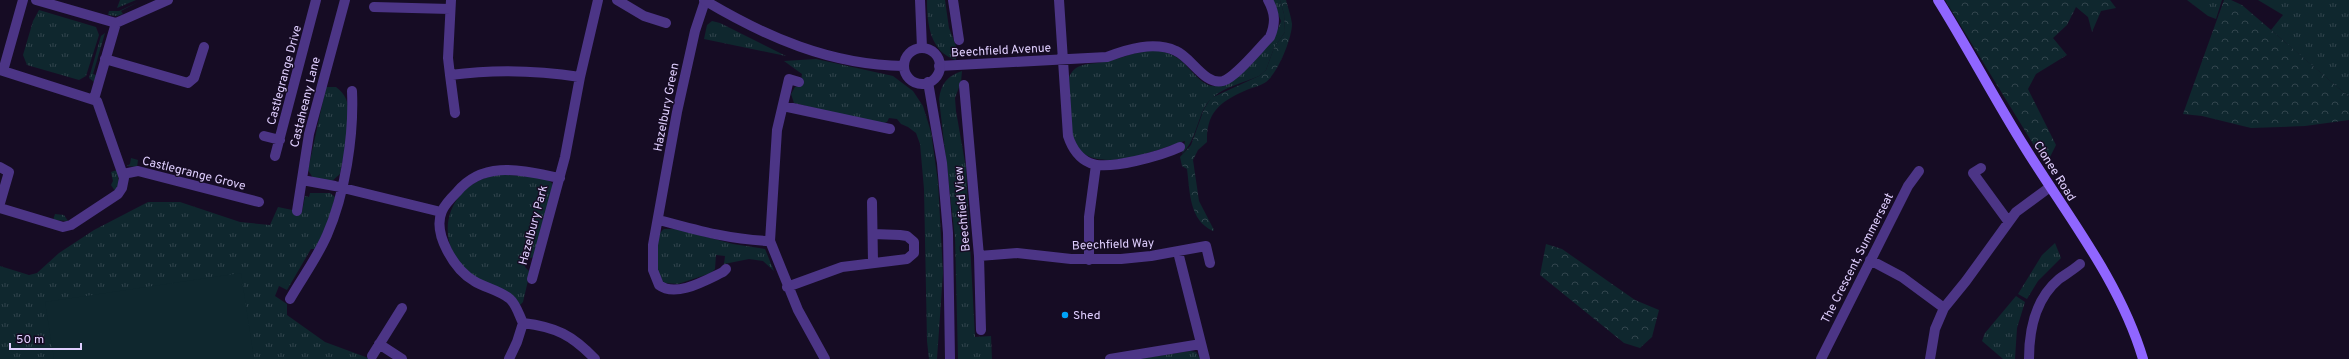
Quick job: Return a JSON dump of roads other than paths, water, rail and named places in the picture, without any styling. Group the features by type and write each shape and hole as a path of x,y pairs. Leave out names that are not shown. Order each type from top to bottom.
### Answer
{"main road":[{"name":"Clonee Road","path":"1938,0 2010,124 2109,282 2130,323 2143,359"}],"street":[{"path":"0,208 53,225 68,226 118,194 124,184 124,174 101,106 94,98 2,70 23,0"},
{"path":"36,0 116,23 155,3 168,0"},
{"name":"Castlegrange Drive","path":"275,156 316,0"},
{"name":"Castaheany Lane","path":"297,211 309,134 345,0"},
{"name":"Hazelbury Park","path":"532,279 531,264 560,178 580,77 598,0"},
{"path":"617,0 644,16 666,23"},
{"path":"704,0 775,38 807,50 859,63 904,66"},
{"name":"Hazelbury Green","path":"704,0 695,31 676,112 659,220 653,246 652,263 654,276 662,288 668,290 692,285 723,272 726,269"},
{"path":"920,0 922,48"},
{"path":"953,0 959,40"},
{"path":"1059,0 1068,136 1072,148 1078,156 1096,165 1131,162 1171,156 1180,147"},
{"name":"Beechfield Avenue","path":"939,66 1107,57 1131,49 1149,46 1166,48 1184,56 1208,78 1214,81 1223,81 1232,75 1270,37 1273,29 1274,13 1268,0"},
{"path":"374,7 450,4 448,59 455,113"},
{"path":"94,98 116,23"},
{"path":"105,59 188,82 194,78 204,47"},
{"path":"922,48 932,52 938,60 939,66 936,76 928,82 922,84 912,81 907,77 904,66 905,60 911,52 922,48"},
{"path":"450,75 490,70 522,70 580,77"},
{"path":"799,82 789,79 777,130 770,241 787,287 810,334 825,359"},
{"path":"928,82 942,163 948,233 950,359"},
{"name":"Beechfield View","path":"964,86 979,256 981,330"},
{"path":"290,299 328,234 341,187 352,130 352,91"},
{"path":"783,106 890,129"},
{"path":"264,136 280,140"},
{"path":"1089,260 1088,217 1096,165"},
{"path":"0,167 9,172 0,203"},
{"path":"1981,168 1973,173 2008,221"},
{"name":"Hazelbury Park","path":"441,212 460,188 470,180 488,170 505,169 560,178"},
{"name":"Castlegrange Grove","path":"124,174 138,171 259,202"},
{"name":"The Crescent, Summerseat","path":"1821,359 1908,186 1920,171"},
{"path":"302,180 341,187 441,212 440,227 452,261 465,276 511,300 523,323 517,342 509,359"},
{"path":"1930,359 1935,330 1944,308 1966,281 2008,221 2016,212 2050,187"},
{"path":"872,202 873,262"},
{"path":"659,220 745,241 770,241"},
{"path":"787,287 842,267 907,259 912,257 915,249 914,242 907,236 873,234"},
{"name":"Beechfield Way","path":"979,256 1017,253 1089,260 1151,256 1206,246 1210,263"},
{"path":"1178,252 1205,359"},
{"path":"1870,260 1902,277 1944,308"},
{"path":"2029,359 2031,326 2038,307 2052,287 2080,264"},
{"path":"372,356 402,308"},
{"path":"523,323 546,326 563,332 579,342 595,359"},
{"path":"379,344 402,359"},
{"path":"1114,359 1201,344"}],"place":[{"name":"Shed","path":"1065,315"}]}
